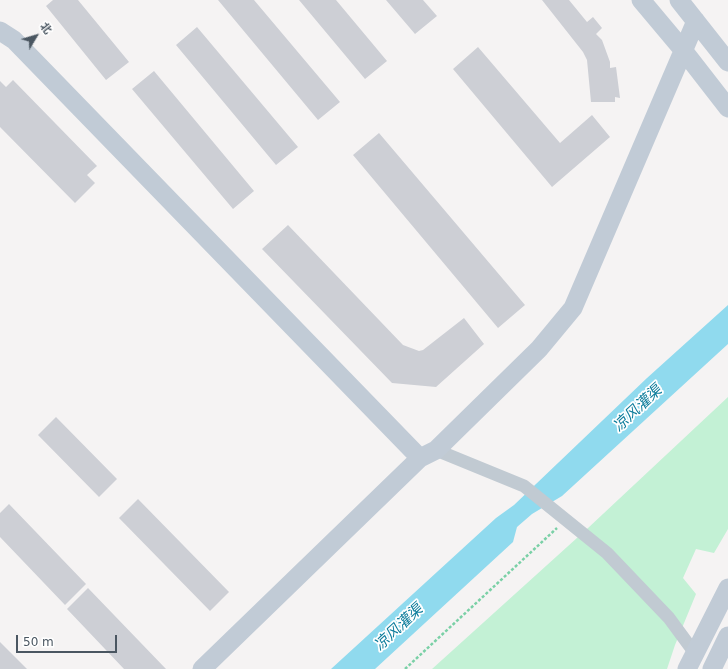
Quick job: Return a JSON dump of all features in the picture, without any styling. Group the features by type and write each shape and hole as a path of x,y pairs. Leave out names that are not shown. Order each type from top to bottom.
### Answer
{"street":[{"path":"641,0 684,50 728,108"},
{"path":"679,0 728,62"},
{"path":"202,669 539,349 573,308 696,21"},
{"path":"0,31 14,40 428,454 524,486 607,553 669,618 690,660"},
{"path":"690,660 728,588"},
{"path":"712,669 728,636"}],"path":[{"path":"405,669 566,520"}],"green space":[{"path":"728,397 728,529 714,553 696,549 683,578 696,594 667,669 432,669 588,528"}],"water":[{"name":"凉风灌渠","path":"728,305 728,344 562,496 532,514 517,527 513,542 375,669 331,669 496,518 514,505 647,378"}],"building":[{"path":"53,0 78,0 129,62 106,80 46,6"},
{"path":"218,0 254,0 340,102 318,120"},
{"path":"299,0 336,0 387,61 365,79"},
{"path":"386,0 423,0 437,16 415,34"},
{"path":"542,0 569,0 587,22 593,17 602,28 596,34 602,40 610,62 610,68 616,67 620,98 615,97 615,102 591,102 587,60 583,52"},
{"path":"197,27 298,147 276,165 176,45"},
{"path":"478,47 560,143 592,115 610,137 552,187 453,69"},
{"path":"154,71 254,191 233,209 132,89"},
{"path":"13,80 97,166 87,175 95,183 75,203 0,127 0,81 6,87"},
{"path":"379,133 525,305 498,328 353,155"},
{"path":"288,225 403,345 419,351 423,350 464,318 484,344 436,387 392,383 262,249"},
{"path":"56,417 117,479 99,497 38,435"},
{"path":"138,499 229,592 210,611 119,518"},
{"path":"9,504 86,584 65,605 0,537 0,513"},
{"path":"88,588 166,669 124,669 67,609"},
{"path":"0,642 27,669 0,669"}]}
